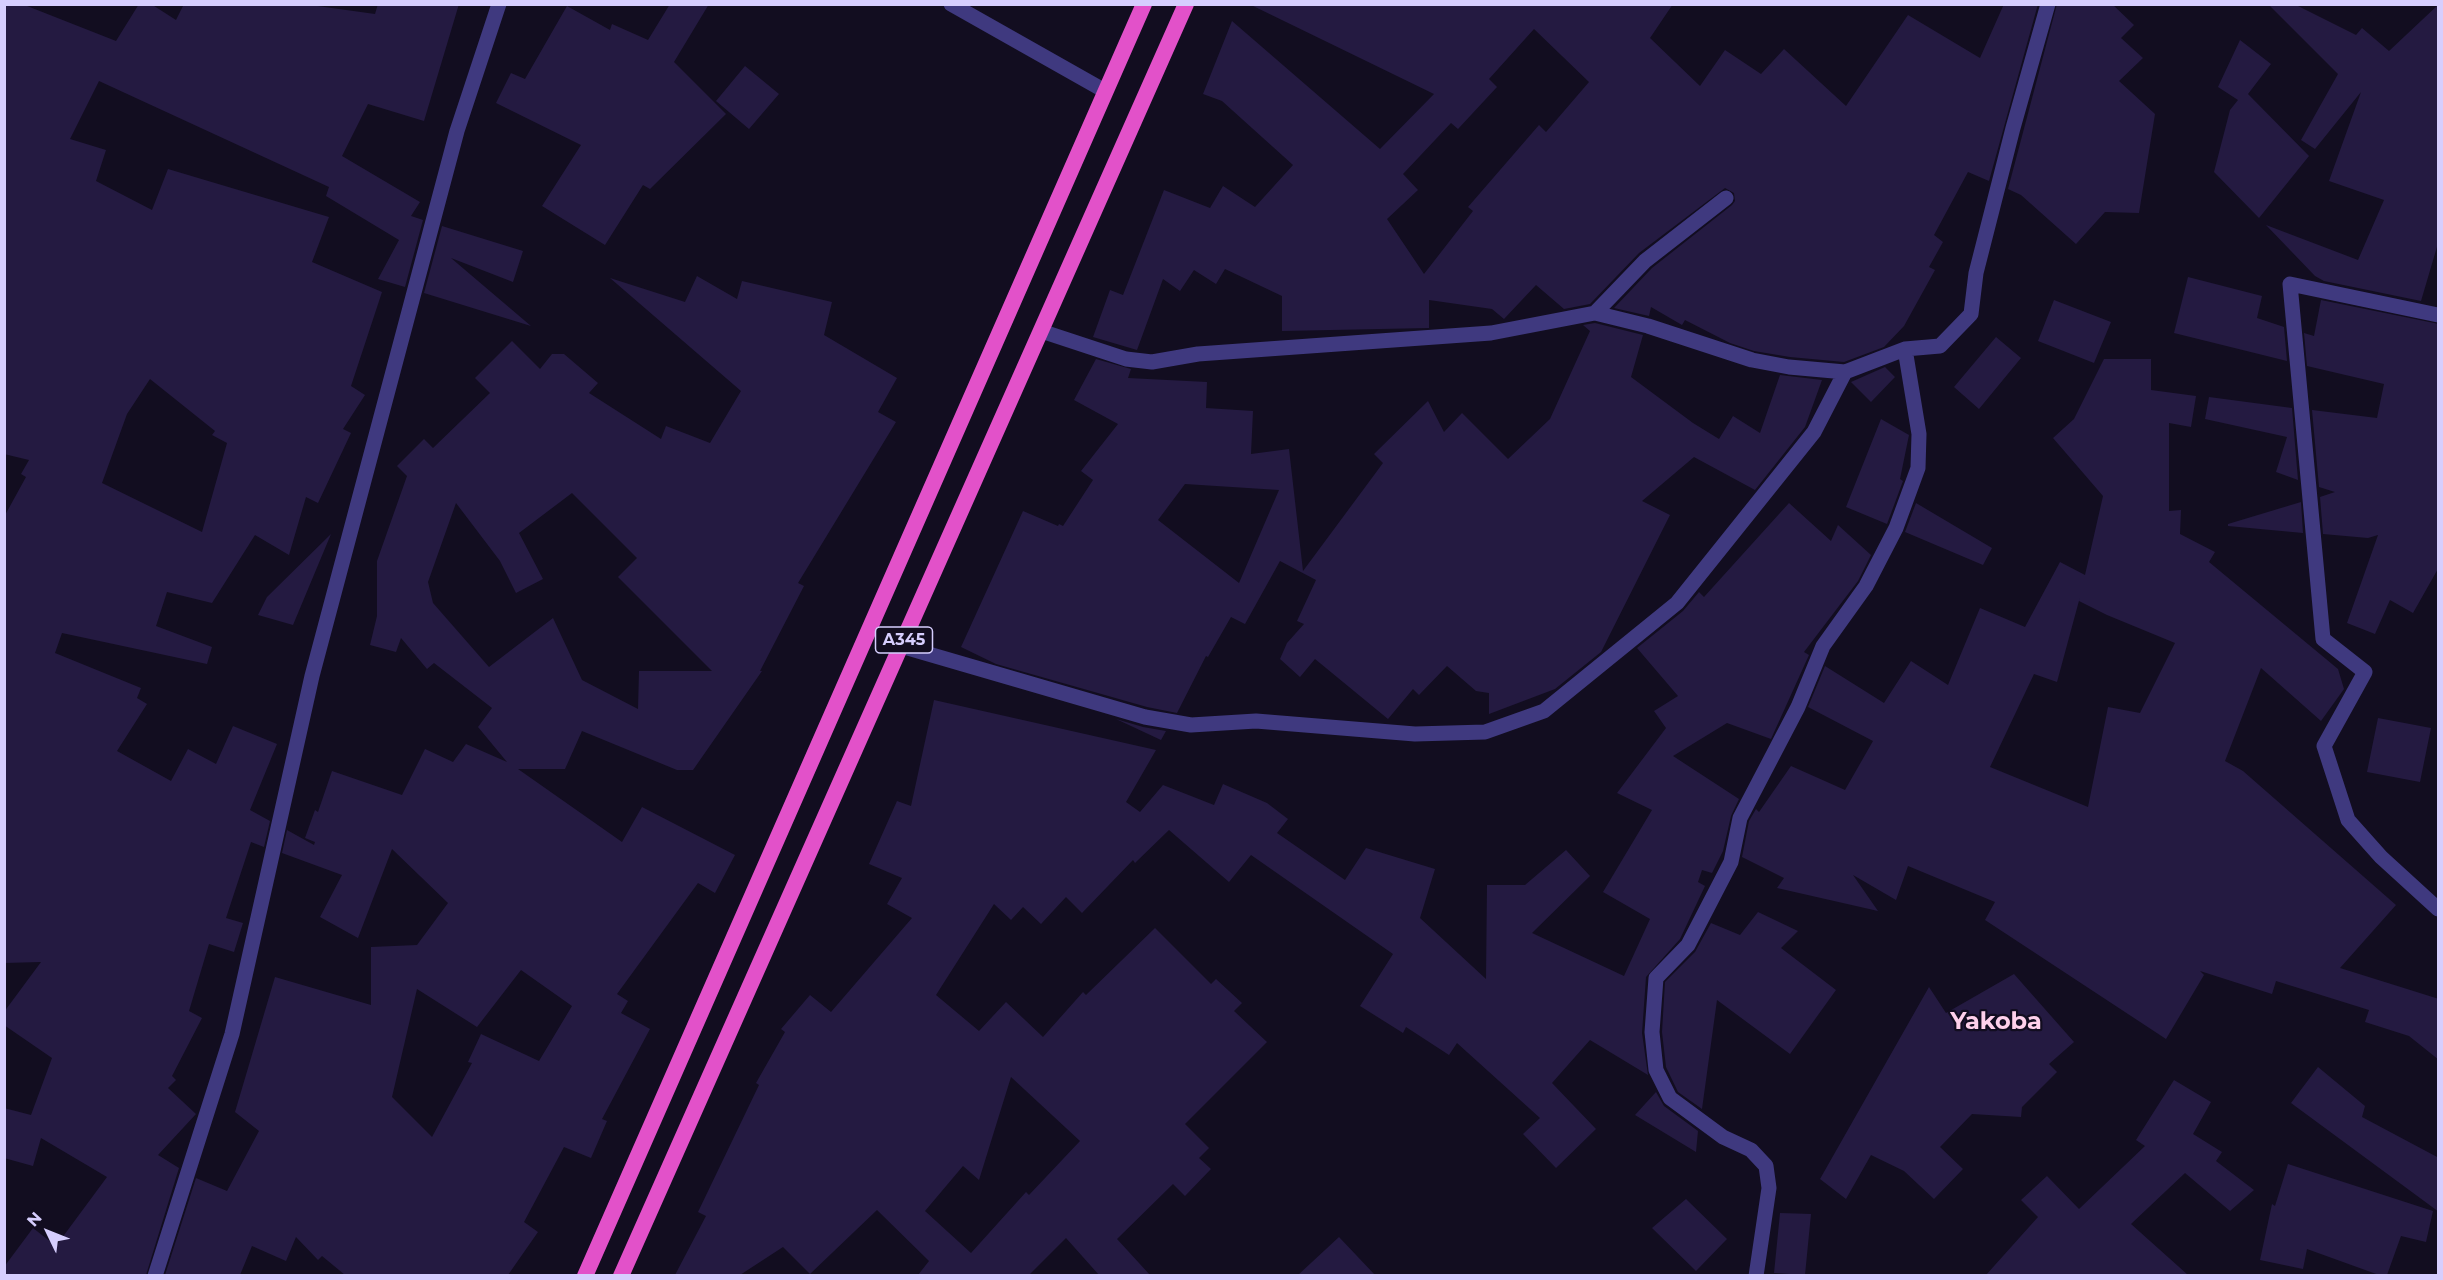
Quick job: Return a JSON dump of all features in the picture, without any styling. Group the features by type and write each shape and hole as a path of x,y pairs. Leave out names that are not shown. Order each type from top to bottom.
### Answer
{"highway":[{"name":"A345","path":"585,1275 1144,4"},
{"name":"A345","path":"621,1275 1186,4"}],"street":[{"path":"155,1275 232,1034 312,676 457,131 499,4"},
{"path":"951,4 1105,91"},
{"path":"1041,331 1126,359 1152,362 1198,354 1491,333 1595,313 1648,326 1752,360 1789,367 1845,372 1905,349 1940,346 1971,314 1976,273 2048,4"},
{"path":"1595,313 1645,261 1726,198"},
{"path":"2439,315 2290,284 2323,639 2365,672 2324,746 2348,820 2381,857 2439,909"},
{"path":"1756,1275 1769,1188 1766,1166 1751,1150 1723,1137 1670,1098 1656,1070 1652,1032 1656,978 1688,945 1731,862 1740,818 1798,707 1823,646 1866,586 1896,528 1918,468 1919,434 1905,349"},
{"path":"901,646 1145,717 1191,725 1256,721 1415,734 1485,732 1544,711 1677,603 1814,432 1845,372"}],"building":[{"path":"4,4 22,4 116,41 139,4 151,4 176,20 184,4 303,4 375,14 378,4 459,4 424,121 368,104 342,156 420,202 411,216 423,220 405,287 378,279 399,240 326,196 329,187 99,81 70,139 106,150 96,181 152,210 168,169 329,217 312,262 382,292 351,386 365,395 343,429 351,433 318,503 306,497 289,555 255,535 212,603 167,592 156,626 212,647 207,664 62,633 55,653 141,688 137,698 147,704 117,751 171,781 188,749 216,764 233,726 277,744 250,810 270,821 264,847 251,842 226,918 243,923 234,952 209,944 189,1011 202,1018 172,1076 176,1080 168,1088 196,1114 158,1155 179,1168 146,1275 4,1275 4,1267 33,1228 56,1246 107,1177 41,1138 33,1166 4,1158 4,1108 31,1115 52,1058 4,1025 4,1012 41,962 4,963 4,517 26,477 21,474 29,460 4,454","holes":["150,379 215,431 212,435 227,443 202,532 102,483 127,414"]},
{"path":"670,4 709,4 674,62 726,114 650,189 643,185 605,245 542,206 581,145 496,103 511,73 525,79 567,6 610,30 612,24 648,40"},
{"path":"1249,4 1673,4 1650,38 1700,86 1725,50 1761,74 1784,49 1846,106 1908,15 1980,58 2004,4 2038,4 1989,181 1968,172 1934,235 1943,242 1929,267 1935,270 1904,326 1884,347 1844,362 1754,351 1730,343 1685,320 1682,325 1651,307 1649,316 1614,308 1652,268 1732,205 1735,201 1734,193 1725,188 1639,253 1590,304 1564,309 1536,285 1504,319 1492,309 1429,300 1429,328 1282,331 1282,296 1225,269 1216,284 1194,270 1180,291 1163,279 1137,350 1093,337 1110,290 1123,295 1164,190 1210,208 1223,186 1255,207 1293,165 1222,101 1203,94 1232,21 1380,149 1434,94","holes":["1534,29 1589,82 1546,132 1539,125 1468,207 1473,211 1424,274 1387,219 1418,190 1403,174 1451,123 1458,129 1497,87 1489,79"]},
{"path":"2057,4 2112,4 2134,25 2121,38 2143,58 2119,81 2155,114 2139,213 2105,212 2076,244 2021,195 2008,189"},
{"path":"2268,4 2294,4 2356,35 2362,28 2389,51 2439,4 2439,240 2421,301 2324,281 2315,276 2266,225 2358,260 2384,200 2329,181 2361,92 2315,149 2301,140 2338,74"},
{"path":"2240,40 2271,64 2248,94 2309,156 2259,218 2214,172 2230,110 2238,100 2218,87"},
{"path":"745,66 779,94 749,129 716,101"},
{"path":"442,226 523,251 513,282 451,258 531,326 424,293"},
{"path":"697,276 737,299 742,281 832,302 824,335 897,378 878,412 896,422 798,583 804,586 760,671 762,671 693,770 677,770 582,731 565,769 518,769 622,842 642,807 735,855 715,893 698,883 617,994 628,1001 621,1013 650,1029 602,1119 607,1121 591,1158 564,1147 524,1222 538,1232 508,1275 345,1275 322,1256 318,1260 296,1237 286,1261 252,1246 240,1275 165,1275 196,1178 227,1191 259,1131 235,1112 275,977 371,1005 371,947 417,945 448,903 392,849 358,938 320,917 342,875 282,853 287,830 314,845 315,842 305,838 315,810 318,812 332,771 402,795 425,749 453,762 466,744 507,762 478,727 492,708 434,663 427,669 401,638 396,652 370,645 377,616 377,561 407,476 397,466 424,439 433,448 490,393 475,378 512,341 540,369 552,354 564,354 598,383 589,393 661,439 666,426 710,443 741,391 610,278 685,302","holes":["572,493 637,558 618,577 712,671 639,671 638,709 582,680 553,618 489,667 433,603 428,582 456,503 500,561 516,593 543,579 519,533","521,970 572,1006 539,1061 481,1034 468,1062 472,1063 432,1137 392,1097 417,989 477,1027"]},
{"path":"2188,277 2262,296 2257,318 2284,327 2287,361 2174,333"},
{"path":"2054,300 2111,322 2094,363 2038,341"},
{"path":"2321,300 2439,324 2439,567 2413,613 2390,600 2375,634 2347,623 2378,535 2368,538 2323,534 2320,497 2335,492 2319,487 2312,410 2377,418 2384,384 2307,366 2304,333 2314,336"},
{"path":"1595,323 1643,335 1631,377 1693,423 1719,439 1733,416 1760,433 1780,375 1822,380 1805,427 1755,490 1694,457 1642,501 1670,515 1601,652 1555,689 1489,714 1489,693 1476,691 1447,666 1419,695 1413,689 1388,719 1315,659 1300,677 1280,659 1287,643 1304,624 1297,621 1316,580 1280,561 1245,624 1231,617 1208,657 1206,656 1177,713 1147,707 996,664 961,647 1023,511 1063,526 1093,480 1081,471 1118,424 1074,400 1096,359 1131,369 1128,378 1207,382 1206,408 1253,411 1251,454 1289,449 1303,571 1383,463 1374,454 1428,401 1444,432 1462,413 1508,459 1550,419 1590,331 1583,325","holes":["1185,484 1279,490 1239,583 1158,520"]},
{"path":"1996,337 2021,358 1979,409 1954,387"},
{"path":"2104,359 2151,359 2151,390 2196,396 2191,427 2169,423 2169,511 2181,510 2180,534 2215,552 2209,562 2338,669 2344,689 2321,721 2261,668 2225,761 2243,771 2396,905 2340,968 2439,999 2439,1060 2409,1036 2365,1022 2369,1010 2276,981 2272,994 2200,971 2204,975 2166,1039 1985,920 1995,902 1908,866 1896,900 1853,875 1878,911 1777,888 1784,878 1742,857 1749,821 1756,809 1759,812 1791,766 1845,790 1873,741 1808,707 1825,666 1884,703 1911,661 1948,685 1980,608 2025,627 2060,562 2085,575 2103,496 2053,438 2074,419","holes":["2080,597 2079,601 2175,643 2140,713 2108,707 2088,807 1990,767 2034,674 2057,682"]},
{"path":"1885,367 1895,377 1871,402 1851,382"},
{"path":"2209,397 2292,408 2298,480 2276,472 2287,437 2205,419"},
{"path":"1881,419 1909,435 1900,479 1903,481 1887,524 1846,507"},
{"path":"2301,502 2303,533 2228,526 2228,524"},
{"path":"1789,503 1831,541 1838,525 1871,555 1858,581 1804,652 1809,655 1771,739 1727,723 1673,756 1739,799 1731,816 1723,851 1712,873 1702,870 1698,882 1705,886 1680,939 1646,977 1642,1033 1648,1075 1590,1040 1552,1083 1596,1129 1556,1168 1523,1134 1540,1118 1457,1043 1449,1055 1406,1027 1403,1033 1360,1006 1393,954 1251,855 1229,882 1169,830 1135,863 1133,860 1082,913 1066,897 1041,924 1023,907 1011,920 994,904 936,995 979,1031 1006,1002 1043,1037 1083,992 1086,995 1155,928 1211,984 1216,979 1242,1003 1234,1011 1267,1042 1185,1124 1209,1148 1199,1158 1211,1169 1185,1196 1173,1184 1117,1239 1150,1275 1099,1275 1066,1238 1029,1275 918,1275 929,1261 877,1210 810,1274 783,1247 740,1275 675,1275 706,1216 698,1212 759,1085 756,1083 785,1032 781,1029 810,995 831,1012 912,918 887,904 902,878 869,864 897,801 911,806 934,700 1156,750 1126,802 1140,812 1163,785 1214,805 1223,784 1267,803 1288,819 1277,833 1345,880 1366,848 1435,869 1420,918 1486,979 1487,885 1525,885 1566,850 1590,876 1532,933 1624,976 1650,919 1603,892 1652,810 1617,793 1666,728 1654,711 1678,696 1637,648 1683,611 1699,592 1704,597","holes":["1011,1077 1080,1141 1029,1195 1026,1192 971,1253 925,1211 963,1166 979,1180"]},
{"path":"1916,503 1992,548 1983,565 1905,532"},
{"path":"331,534 293,625 258,615 267,597"},
{"path":"2378,718 2431,728 2420,782 2367,772"},
{"path":"1116,719 1143,727 1166,731 1161,740"},
{"path":"1758,912 1798,931 1781,948 1836,990 1790,1054 1717,1000 1702,1109 1678,1092 1666,1067 1662,1032 1665,982 1695,952 1711,923 1740,935"},
{"path":"2014,974 2074,1042 2049,1064 2057,1072 2022,1107 2021,1117 1972,1114 1940,1147 1963,1169 1934,1199 1904,1171 1871,1155 1846,1199 1820,1179 1929,987 1946,1013"},
{"path":"2318,1067 2365,1106 2362,1117 2439,1158 2439,1212 2291,1103"},
{"path":"2174,1080 2211,1102 2193,1134 2222,1152 2216,1161 2254,1190 2230,1211 2185,1173 2131,1224 2188,1275 1986,1275 2038,1217 2021,1200 2047,1176 2079,1209 2145,1146 2136,1140"},
{"path":"1656,1092 1664,1106 1698,1131 1696,1152 1635,1115"},
{"path":"2288,1164 2433,1211 2426,1242 2401,1236 2387,1275 2379,1275 2307,1249 2303,1269 2260,1260 2272,1204 2275,1206"},
{"path":"1686,1199 1727,1239 1696,1271 1652,1228"},
{"path":"1780,1213 1811,1214 1805,1275 1774,1273"},
{"path":"1339,1237 1375,1275 1298,1275"}],"district":[{"name":"Yakoba","path":"1996,1022"}]}
